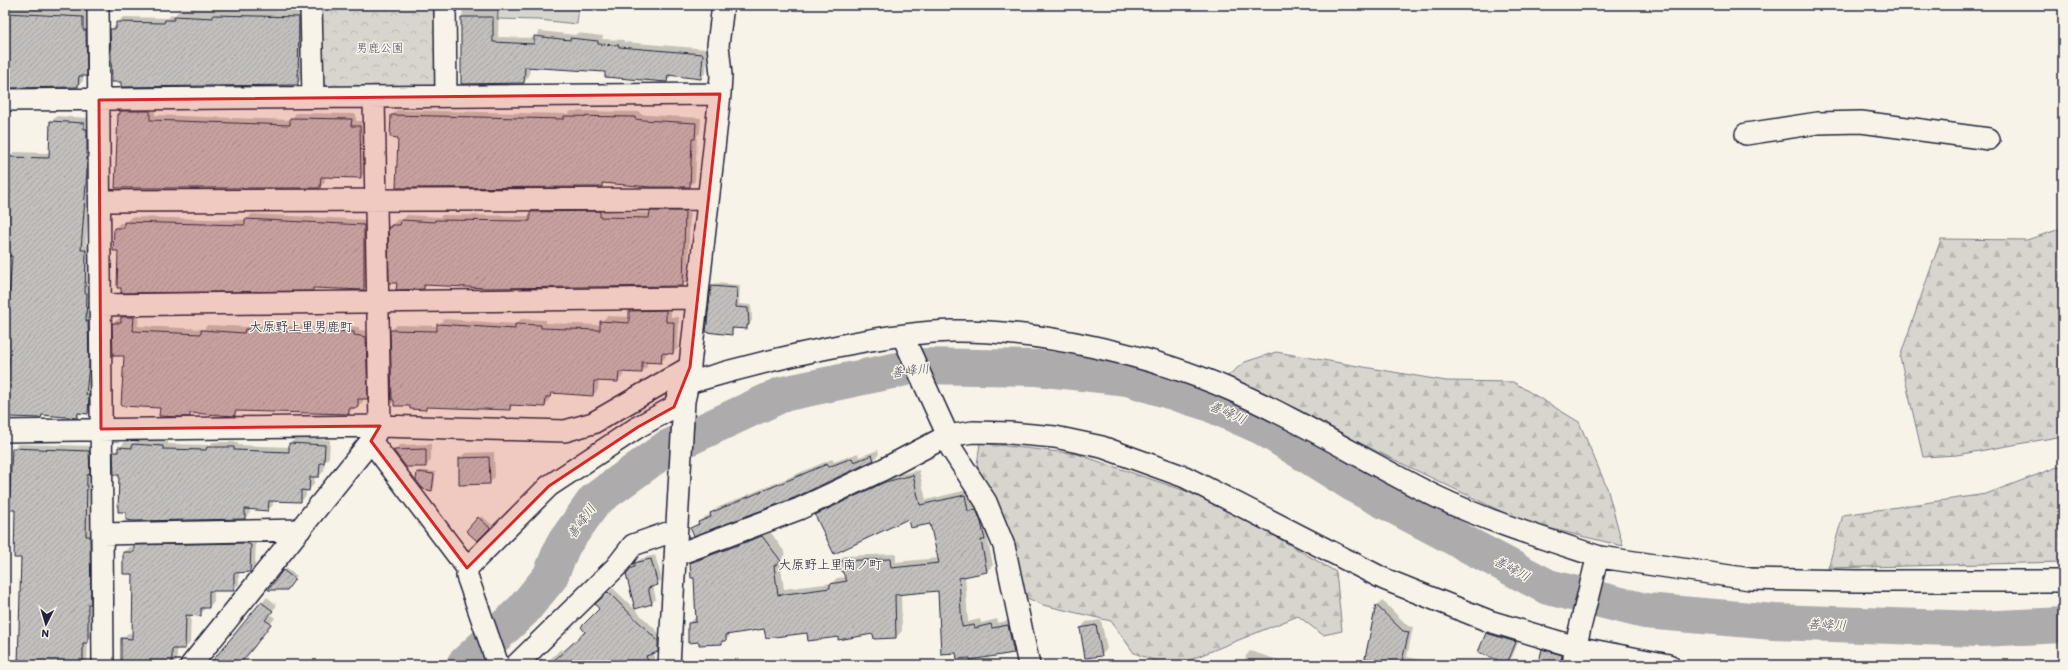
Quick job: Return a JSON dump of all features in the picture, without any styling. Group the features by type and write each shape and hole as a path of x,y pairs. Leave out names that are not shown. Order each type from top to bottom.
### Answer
{"street":[{"path":"98,5 103,665"},
{"path":"312,5 313,98"},
{"path":"445,5 446,96"},
{"path":"669,665 676,555 676,524 687,384 720,94 721,75 718,45 723,5"},
{"path":"5,100 720,94"},
{"path":"374,97 378,302 376,434 467,572 498,665"},
{"path":"1746,134 1818,123 1861,122 1990,139"},
{"path":"100,201 708,199"},
{"path":"100,305 697,298"},
{"path":"5,431 101,430 376,434 565,431 593,423 687,384 767,361 893,336 926,333 983,332 1087,346 1146,360 1192,374 1231,390 1342,446 1438,497 1598,562 1750,579 1857,581 2063,581"},
{"path":"905,341 945,431 951,448 986,502 1004,546 1029,665"},
{"path":"467,572 549,486 638,427 674,407 687,384"},
{"path":"676,555 799,509 884,469 945,431 1010,433 1055,437 1102,447 1153,464 1185,477 1244,505 1384,579 1489,621 1575,650 1669,665"},
{"path":"191,665 376,434"},
{"path":"516,665 616,567 633,545 676,524"},
{"path":"102,534 300,530"},
{"path":"1575,650 1598,562"}],"highlighted area":[{"path":"720,94 690,367 674,407 638,427 549,486 467,568 371,441 380,426 101,429 99,100"}],"green space":[{"name":"男鹿公園","path":"322,5 439,5 439,82 433,90 331,91 323,81"},
{"path":"499,5 579,5 577,24 539,20 497,19"},
{"path":"2063,228 2063,436 1957,455 1923,457 1900,357 1941,239 2027,240"},
{"path":"1276,352 1446,381 1513,382 1579,422 1607,488 1623,546 1523,522 1225,378 1245,362"},
{"path":"980,443 1077,454 1215,501 1336,572 1342,631 1323,635 1298,616 1177,665 1167,665 1134,653 1111,621 1043,605 1025,597 977,465"},
{"path":"2063,465 2063,562 1828,568 1843,515 1986,494"}],"building":[{"path":"6,13 83,17 83,30 86,30 87,76 79,76 78,87 11,88 7,83"},
{"path":"213,15 299,17 298,85 121,87 121,82 112,82 110,29 116,29 116,22 164,23 165,20 174,20 174,16 213,18"},
{"path":"461,17 493,17 493,42 534,44 534,36 570,40 570,38 598,41 598,44 619,45 619,47 703,54 701,79 668,75 667,82 605,77 605,72 525,67 524,83 461,84"},
{"path":"120,111 150,111 150,120 290,125 290,118 352,119 351,126 360,126 361,178 321,177 320,188 115,188 118,114 120,114"},
{"path":"391,115 564,119 564,116 635,117 635,119 643,120 696,123 695,139 692,139 690,187 651,187 602,183 602,187 396,188 398,138 390,137"},
{"path":"50,121 84,123 84,129 87,129 87,171 81,250 86,250 85,293 87,293 86,321 88,321 89,365 86,395 89,395 88,414 78,413 77,418 42,415 41,418 9,417 10,405 6,404 9,357 7,357 8,311 12,256 6,256 10,190 6,190 8,157 49,158"},
{"path":"600,211 600,217 649,218 650,211 685,211 683,286 488,288 424,285 424,289 396,290 397,283 389,283 388,227 391,227 391,225 400,225 401,220 435,222 435,220 530,221 530,212"},
{"path":"245,219 364,225 364,290 313,288 313,291 121,293 121,288 117,288 118,251 113,251 114,228 124,228 124,222 245,225"},
{"path":"711,286 737,288 736,307 748,308 749,325 747,325 747,329 732,328 732,335 706,332"},
{"path":"666,310 666,322 674,322 673,354 662,353 661,363 642,362 642,373 619,372 618,382 594,381 593,396 551,393 550,397 546,397 545,407 510,405 510,410 426,407 426,410 410,409 410,406 394,406 394,400 392,400 390,330 437,331 437,324 515,329 515,324 541,325 541,328 600,330 600,321 629,323 629,311"},
{"path":"121,317 134,317 133,331 201,334 201,330 244,333 245,329 328,334 329,331 354,332 354,335 366,337 368,399 358,399 358,408 349,408 349,414 235,411 235,416 190,413 190,417 179,417 159,416 160,408 121,406 124,356 113,356 112,323 121,323"},
{"path":"289,443 325,445 324,463 320,463 319,477 310,477 309,491 301,490 301,502 269,501 268,511 245,509 245,519 134,521 126,520 126,512 118,512 119,475 114,475 113,452 118,452 118,447 132,448 132,444 163,446 163,449 206,450 207,447 234,447 234,450 289,452"},
{"path":"12,448 89,451 90,474 87,475 86,536 90,536 91,604 88,604 88,643 83,643 83,665 18,665 21,558 14,558 15,510 9,510"},
{"path":"426,449 426,467 406,467 394,451 394,450"},
{"path":"872,455 874,460 794,498 694,536 690,528 699,524 698,522 711,517 710,513 827,464 828,467 852,458 854,462"},
{"path":"489,457 490,484 459,485 459,458"},
{"path":"417,472 434,474 432,491 423,489 416,480"},
{"path":"913,475 920,505 965,495 968,511 976,509 985,540 981,540 987,572 959,578 962,627 974,625 975,628 991,624 992,628 1008,625 1014,653 970,660 970,658 957,659 956,653 941,654 938,591 895,595 896,638 874,639 873,634 838,640 838,637 808,641 807,633 766,638 764,629 726,635 726,641 722,641 722,644 699,645 699,642 688,643 688,623 696,622 694,578 691,578 690,563 762,536 781,561 774,566 778,595 830,588 830,584 847,581 837,561 890,559 891,568 939,563 930,524 910,528 908,519 834,554 815,515 885,482"},
{"path":"478,517 490,528 477,541 466,531"},
{"path":"246,543 251,545 250,572 234,573 234,591 209,591 209,608 201,608 201,616 186,615 185,649 172,649 172,665 121,665 121,638 132,639 133,574 123,574 123,552 134,552 134,545"},
{"path":"651,559 658,585 648,588 652,604 635,609 626,574 631,568 635,567 634,563"},
{"path":"283,570 295,579 287,590 268,590"},
{"path":"608,592 658,641 658,652 646,656 649,665 549,665 585,632 581,627 599,609 595,604"},
{"path":"261,602 273,611 265,620 271,624 254,647 239,665 209,665"},
{"path":"1376,605 1403,631 1409,632 1401,665 1381,665 1381,662 1365,658"},
{"path":"1096,625 1102,656 1085,658 1080,628"},
{"path":"1486,633 1516,642 1507,664 1478,652"},
{"path":"1542,649 1562,655 1560,665 1550,665 1539,662"}],"waterway":[{"name":"善峰川","path":"464,665 523,610 550,577 563,545 595,500 667,448 783,394 916,366 1037,368 1128,378 1208,403 1262,427 1358,487 1548,587 1645,611 1774,622 1979,629 2063,625"}],"district":[{"name":"大原野上里男鹿町","path":"301,326"},
{"name":"大原野上里南ノ町","path":"830,564"}]}
